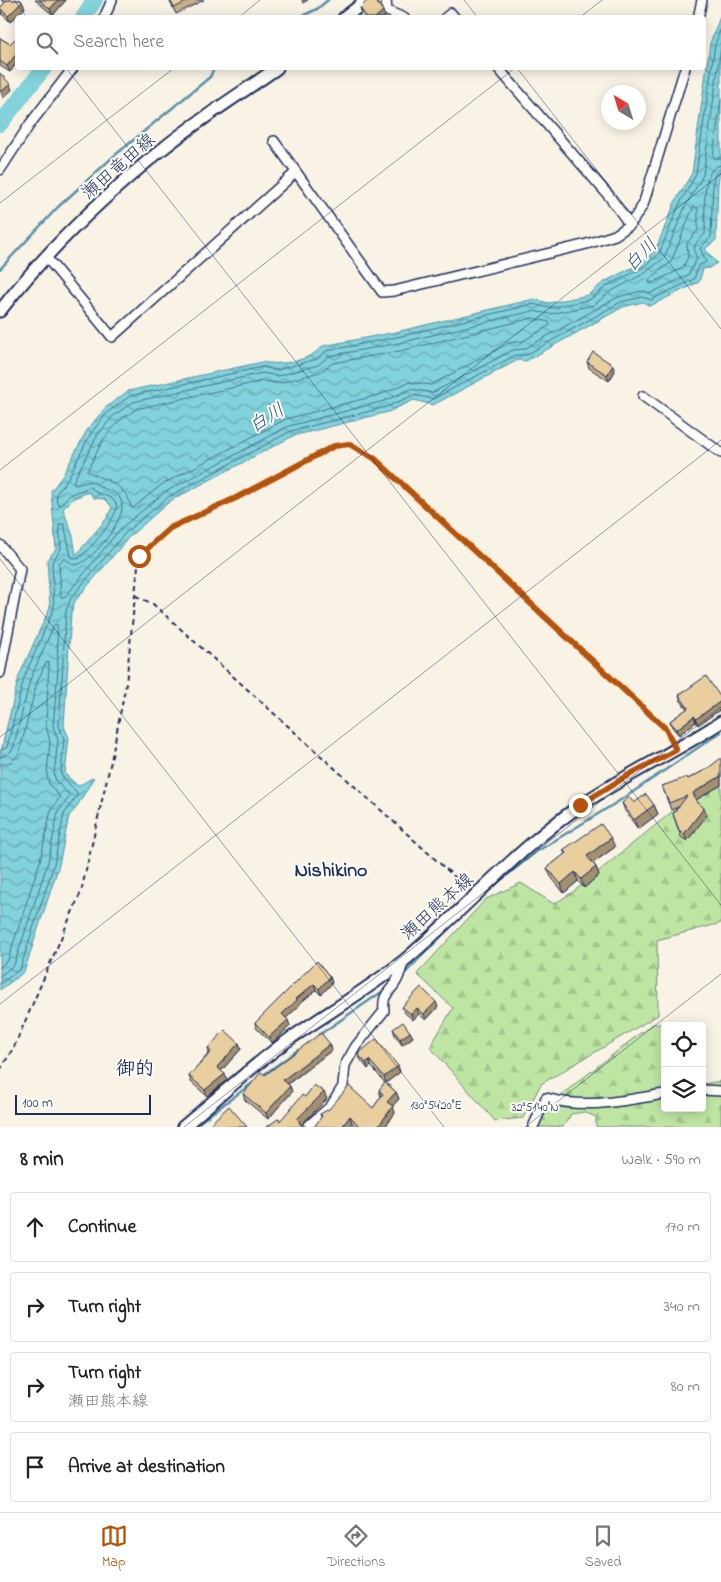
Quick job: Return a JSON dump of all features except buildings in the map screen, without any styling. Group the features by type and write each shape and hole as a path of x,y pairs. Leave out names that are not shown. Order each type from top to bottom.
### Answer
{"main road":[{"path":"348,15 366,0"},
{"name":"瀬田竜田線","path":"0,311 46,258 118,186 153,157 274,70"},
{"name":"瀬田熊本線","path":"183,1127 291,1038 328,1016 405,960 532,844 580,805 721,722"}],"street":[{"path":"105,15 112,0"},
{"path":"386,0 387,10 398,15"},
{"path":"699,15 702,0"},
{"path":"0,170 30,124 72,70"},
{"path":"500,70 609,196 630,225"},
{"path":"274,141 295,173 382,292 460,276 587,244 615,235 630,225 643,205 652,181 684,70"},
{"path":"46,258 112,337 295,173"},
{"path":"643,396 721,453"},
{"path":"0,545 20,569 0,673"},
{"path":"307,1127 331,1106 343,1086 345,1065 356,1046 384,1012 383,1001 386,993 397,981 405,960"},
{"path":"706,1090 721,1091"},
{"path":"533,1127 546,1098 562,1103 590,1105 661,1095"}],"path":[{"path":"0,1070 14,1047 81,892 112,761 124,694 139,556 170,528 236,498 334,446 349,444 374,458 666,729 676,750"},
{"path":"136,596 153,604 472,892"}],"green space":[{"path":"721,772 721,923 657,940 658,1015 541,1084 523,1118 495,1121 430,1047 453,1008 417,974 486,899 521,883 554,904 573,892"},
{"path":"652,1024 661,1024 661,1112 706,1112 706,1083 721,1081 721,1127 596,1127 596,1117 584,1112 571,1114 563,1127 532,1127 534,1116"}],"water":[{"name":"白川","path":"721,14 721,166 718,182 716,240 705,249 717,263 703,269 699,282 650,306 643,302 623,307 526,361 518,360 433,405 414,400 388,412 293,436 170,501 129,537 75,601 71,613 64,726 69,738 65,774 78,786 94,777 76,808 69,816 59,865 24,972 0,990 0,755 19,676 50,607 47,560 56,549 51,491 63,475 87,430 105,408 128,391 262,362 286,363 295,361 303,359 323,346 396,332 534,299 549,303 588,295 604,282 639,264 655,251 675,202 692,173 710,43","holes":["89,492 94,498 104,499 112,507 107,518 76,555 73,536 63,509 74,498"]}],"waterway":[{"path":"85,15 95,0"},
{"path":"304,15 317,9 328,0"},
{"path":"0,124 42,70"},
{"path":"0,269 58,207 114,156 210,77 213,70"},
{"path":"491,888 536,852 624,798 721,732"},
{"path":"402,976 458,919"},
{"path":"319,1035 386,989"},
{"path":"262,1076 298,1050"},
{"path":"193,1127 254,1082"}],"district":[{"name":"Nishikino","path":"331,869"},
{"name":"御的","path":"135,1067"}],"route":[{"path":"139,556 170,528 236,498 334,446 349,444 374,458 666,729 676,750 625,777 580,805"}]}
